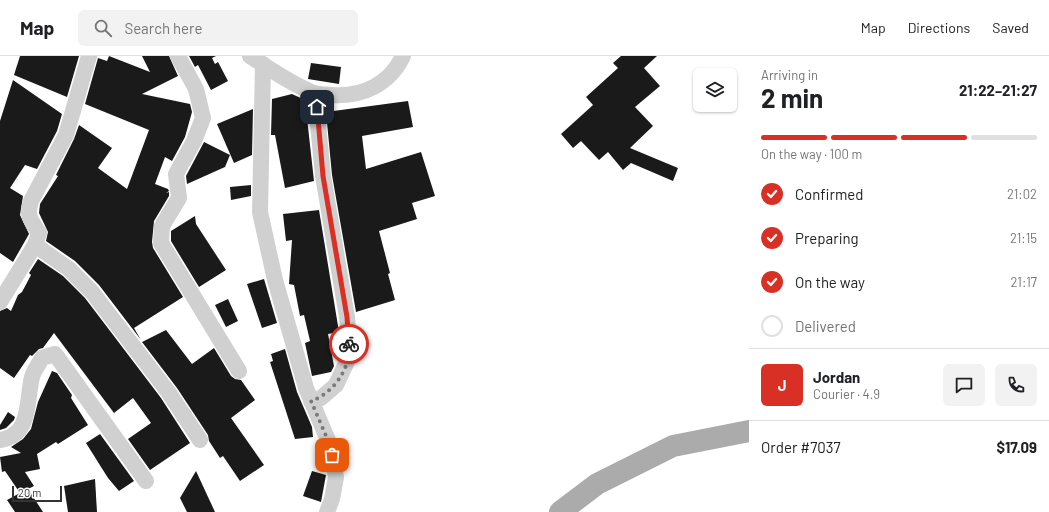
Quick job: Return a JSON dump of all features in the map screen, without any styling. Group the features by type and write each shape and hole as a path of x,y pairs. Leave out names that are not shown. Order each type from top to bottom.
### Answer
{"main road":[{"path":"560,512 597,484 673,446 749,431"}],"street":[{"path":"0,302 35,245 39,234 30,219 28,212 31,201 66,135 89,56"},
{"path":"178,56 196,89 203,118 194,140 176,174 179,198 162,226 161,243 239,371"},
{"path":"256,60 316,94 337,95 361,93 381,84 397,68 403,56"},
{"path":"256,60 260,212 275,280 306,388 330,445 336,477 332,499 327,512"},
{"path":"311,401 321,398 336,385 350,355 347,317 323,176 316,94"},
{"path":"35,245 69,269 92,292 169,393 200,440"},
{"path":"0,440 18,432 25,422 33,376 42,358 55,354 146,481"}],"building":[{"path":"20,56 79,56 67,97 14,75"},
{"path":"109,56 150,72 142,56 169,56 178,76 142,94 190,104 192,112 185,137 172,161 165,157 155,184 168,189 169,191 166,193 169,192 169,196 154,221 152,242 153,248 183,297 134,328 141,340 99,285 75,261 46,241 48,232 39,213 40,204 58,176 56,175 74,139 79,125 112,148 98,168 127,189 149,130 85,104 98,58 107,61"},
{"path":"189,56 216,56 212,58 215,64 218,62 228,81 211,90 198,65 195,67"},
{"path":"621,56 657,56 644,68 660,86 635,107 653,126 630,148 678,168 673,181 631,163 623,170 608,152 599,160 581,141 573,148 561,134 593,105 586,97 618,68 613,63"},
{"path":"311,63 341,67 339,84 308,79"},
{"path":"13,80 62,114 57,131 37,169 25,165 10,188 23,196 20,215 29,234 13,262 0,253 0,121"},
{"path":"292,94 305,100 314,181 285,188 275,135 271,135 272,99"},
{"path":"408,101 413,127 362,136 366,169 421,152 435,196 412,203 417,219 379,231 390,273 388,274 395,300 356,312 332,175 326,112"},
{"path":"253,109 252,155 234,163 217,124"},
{"path":"204,142 230,155 225,167 187,184 186,176"},
{"path":"251,185 251,196 231,200 230,187"},
{"path":"319,210 339,332 328,334 334,366 331,372 312,376 305,343 310,341 304,315 300,316 294,285 289,284 292,240 286,241 283,214"},
{"path":"195,216 196,224 226,270 199,287 171,241 171,231"},
{"path":"38,259 63,276 85,298 161,398 190,443 150,470 128,439 151,423 133,398 114,413 54,333 43,348 39,349 32,356 30,355 14,378 0,368 0,311 7,308 11,311 18,295 22,292 31,275 29,273"},
{"path":"264,279 277,323 262,328 247,284"},
{"path":"228,299 238,321 226,327 215,305"},
{"path":"166,330 192,364 214,348 231,376 235,379 241,380 255,400 231,418 264,465 240,481 223,456 220,458 209,441 208,435 177,388 142,342"},
{"path":"285,349 297,392 312,427 313,437 295,439 270,362 273,361 271,354"},
{"path":"52,371 57,373 72,395 71,398 88,425 58,444 56,442 37,454 40,469 25,472 34,486 28,489 43,512 15,512 7,500 20,493 5,471 2,472 0,457 21,453 11,447 23,439 31,429 38,402"},
{"path":"8,412 15,417 14,420 6,428 0,430 0,425"},
{"path":"100,434 134,481 119,491 108,478 86,443"},
{"path":"196,471 215,512 187,512 180,498"},
{"path":"312,471 326,475 321,502 303,496"},
{"path":"95,479 97,512 68,512 64,486"}],"way so far":[{"path":"332,455 330,445 311,401 321,398 336,385 350,355 349,344"}],"route":[{"path":"317,107 323,176 347,317 349,344"}]}
